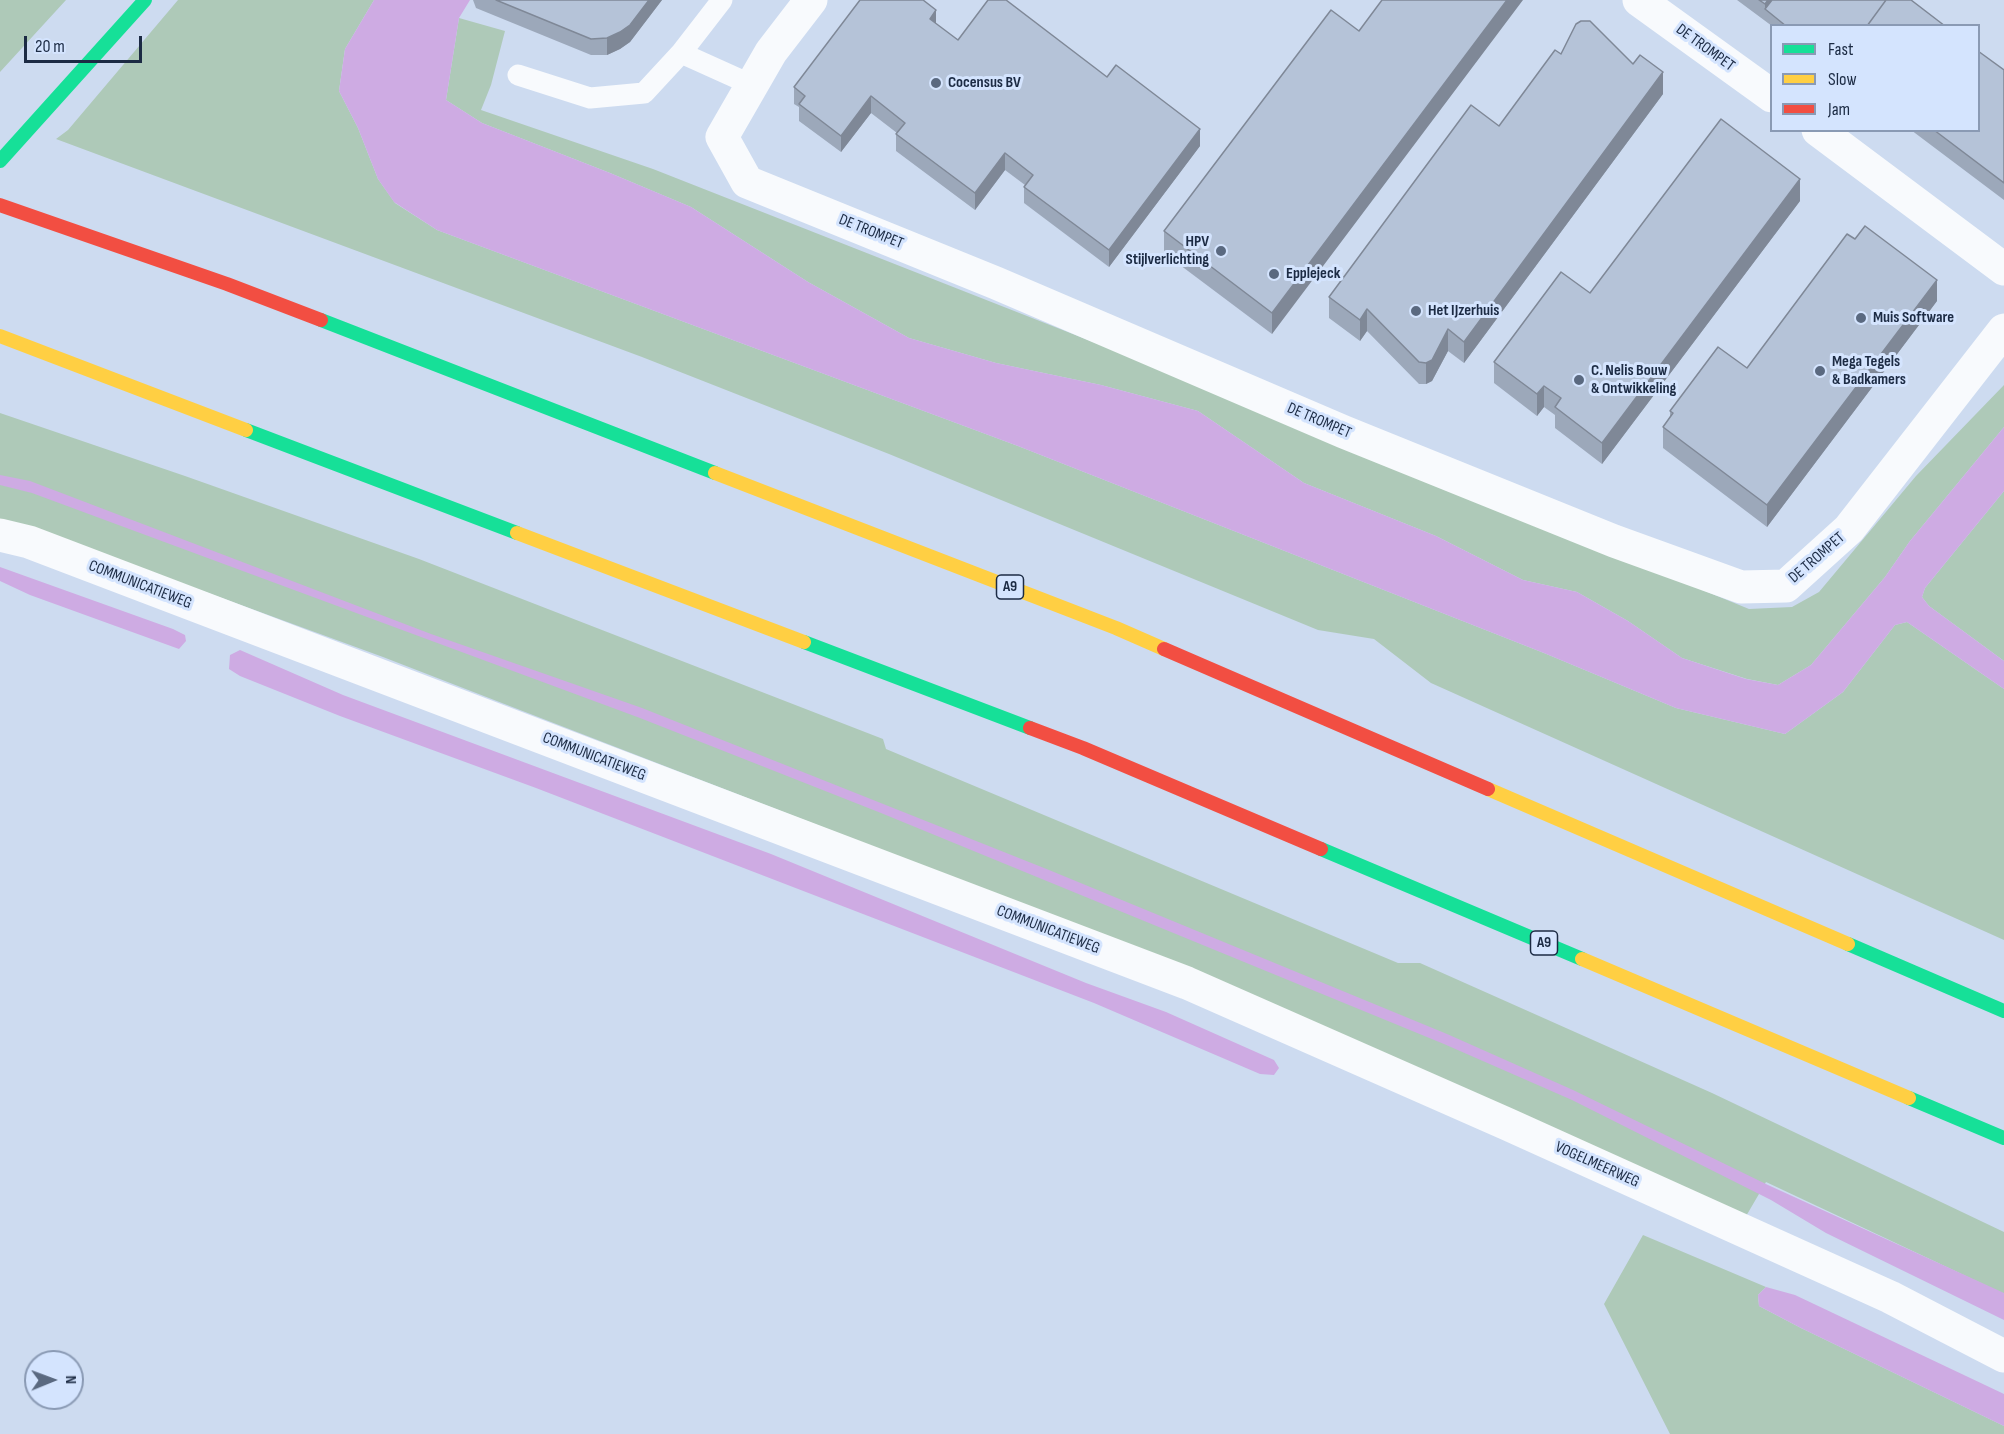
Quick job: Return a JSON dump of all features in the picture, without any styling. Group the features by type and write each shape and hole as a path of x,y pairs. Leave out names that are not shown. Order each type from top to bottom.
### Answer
{"main road":[{"path":"0,160 145,0"},
{"name":"A9","path":"0,205 238,288 1116,628 2004,1011"},
{"name":"A9","path":"0,336 1083,748 2004,1138"}],"street":[{"name":"DE TROMPET","path":"812,0 771,52 722,136 747,182 996,283 1344,432 1614,541 1741,587 1786,586 1850,529 2004,330"},
{"name":"DE TROMPET","path":"1639,0 1770,95"},
{"path":"1821,132 2004,269"},
{"name":"COMMUNICATIEWEG","path":"0,535 29,542 1187,983"},
{"name":"VOGELMEERWEG","path":"1187,983 1890,1297 2004,1356"}],"lane":[{"path":"518,75 590,98 644,93 681,53 722,0"},
{"path":"681,53 752,85"}],"green space":[{"path":"0,0 66,0 0,72"},
{"path":"178,0 374,0 345,49 339,91 358,128 378,179 395,203 437,230 1018,446 1544,653 1676,708 1785,734 1843,692 1895,625 1907,622 2004,689 2004,940 1431,683 1374,639 1318,630 889,454 642,357 56,139 68,130"},
{"path":"459,18 505,31 491,85 481,110 653,169 1172,373 1749,609 1792,607 1819,592 1916,476 2004,385 2004,427 1910,541 1885,577 1811,665 1778,685 1747,679 1682,658 1628,621 1577,592 1523,580 1436,536 1304,483 1198,411 1101,385 996,363 909,338 808,282 691,207 482,123 446,100"},
{"path":"0,413 419,559 883,739 886,749 1398,963 1420,963 1712,1093 2004,1232 2004,1294 1766,1182 1742,1223 1192,970 383,657 148,571 0,521"},
{"path":"2004,491 2004,661 1929,606 1922,597 1925,588"},
{"path":"1643,1235 1766,1287 1758,1295 1759,1306 2004,1426 2004,1434 1670,1434 1604,1304"}],"shaded area":[{"path":"374,0 470,0 459,18 446,100 482,123 691,207 808,282 909,338 996,363 1101,385 1198,411 1304,483 1436,536 1523,580 1577,592 1628,621 1682,658 1746,679 1778,685 1811,665 1885,577 1910,541 2004,427 2004,491 1925,588 1922,597 1929,606 2004,661 2004,689 1907,622 1895,625 1843,692 1785,734 1676,708 1544,653 1018,446 437,230 394,202 378,179 358,128 339,91 345,49"},
{"path":"0,475 30,481 431,634 642,708 1049,870 1447,1034 1573,1090 1768,1185 2004,1293 2004,1320 1826,1233 1771,1200 1572,1100 1444,1044 881,813 640,718 32,493 0,485"},
{"path":"0,567 173,629 185,635 186,641 179,649 30,595 0,581"},
{"path":"240,650 343,695 771,854 1086,983 1166,1012 1274,1060 1279,1068 1274,1075 1260,1074 1094,1003 240,676 229,669 230,655"},
{"path":"1766,1287 1795,1295 2004,1394 2004,1426 1759,1306 1758,1295"}],"building":[{"path":"496,0 649,0 630,25 620,32 607,38 591,39"},
{"path":"860,0 923,0 936,10 930,19 958,40 988,0 1006,0 1107,77 1116,65 1200,129 1109,250 1024,187 1033,175 1005,153 975,193 896,134 905,123 871,96 841,136 799,104 805,96 794,87"},
{"path":"1382,0 1507,0 1272,313 1164,231 1331,10 1359,31"},
{"path":"1772,0 1886,0 1868,24 1784,24 1765,9"},
{"path":"1886,0 1911,0 1942,24 1868,24"},
{"path":"1581,21 1590,21 1633,64 1640,55 1663,72 1464,342 1448,329 1432,360 1426,363 1419,362 1367,309 1360,320 1329,297 1471,105 1499,126 1555,50 1561,54 1576,24"},
{"path":"1980,52 2004,70 2004,183 1937,132 1980,132"},
{"path":"1721,119 1800,179 1602,443 1555,407 1561,398 1544,386 1537,394 1494,362 1561,272 1590,293"},
{"path":"1865,226 1937,280 1767,505 1663,427 1673,413 1670,411 1718,347 1747,368 1847,234 1855,239"}],"traffic: fast":[{"path":"0,161 145,0"},
{"path":"321,320 715,473"},
{"path":"246,430 517,533"},
{"path":"804,642 1030,728"},
{"path":"1321,849 1582,959"},
{"path":"1848,944 2004,1011"},
{"path":"1909,1098 2004,1138"}],"traffic: slow":[{"path":"0,336 246,430"},
{"path":"715,473 1116,628 1164,649"},
{"path":"517,533 804,642"},
{"path":"1488,789 1848,944"},
{"path":"1582,959 1909,1098"}],"traffic: jam":[{"path":"0,205 227,284 321,320"},
{"path":"1164,649 1488,789"},
{"path":"1030,728 1083,748 1321,849"}],"place":[{"name":"Cocensus BV","path":"936,83"},
{"name":"HPV Stijlverlichting","path":"1221,251"},
{"name":"Epplejeck","path":"1274,274"},
{"name":"Het IJzerhuis","path":"1416,311"},
{"name":"Muis Software","path":"1861,318"},
{"name":"Mega Tegels & Badkamers","path":"1820,371"},
{"name":"C. Nelis Bouw & Ontwikkeling","path":"1579,380"}]}
